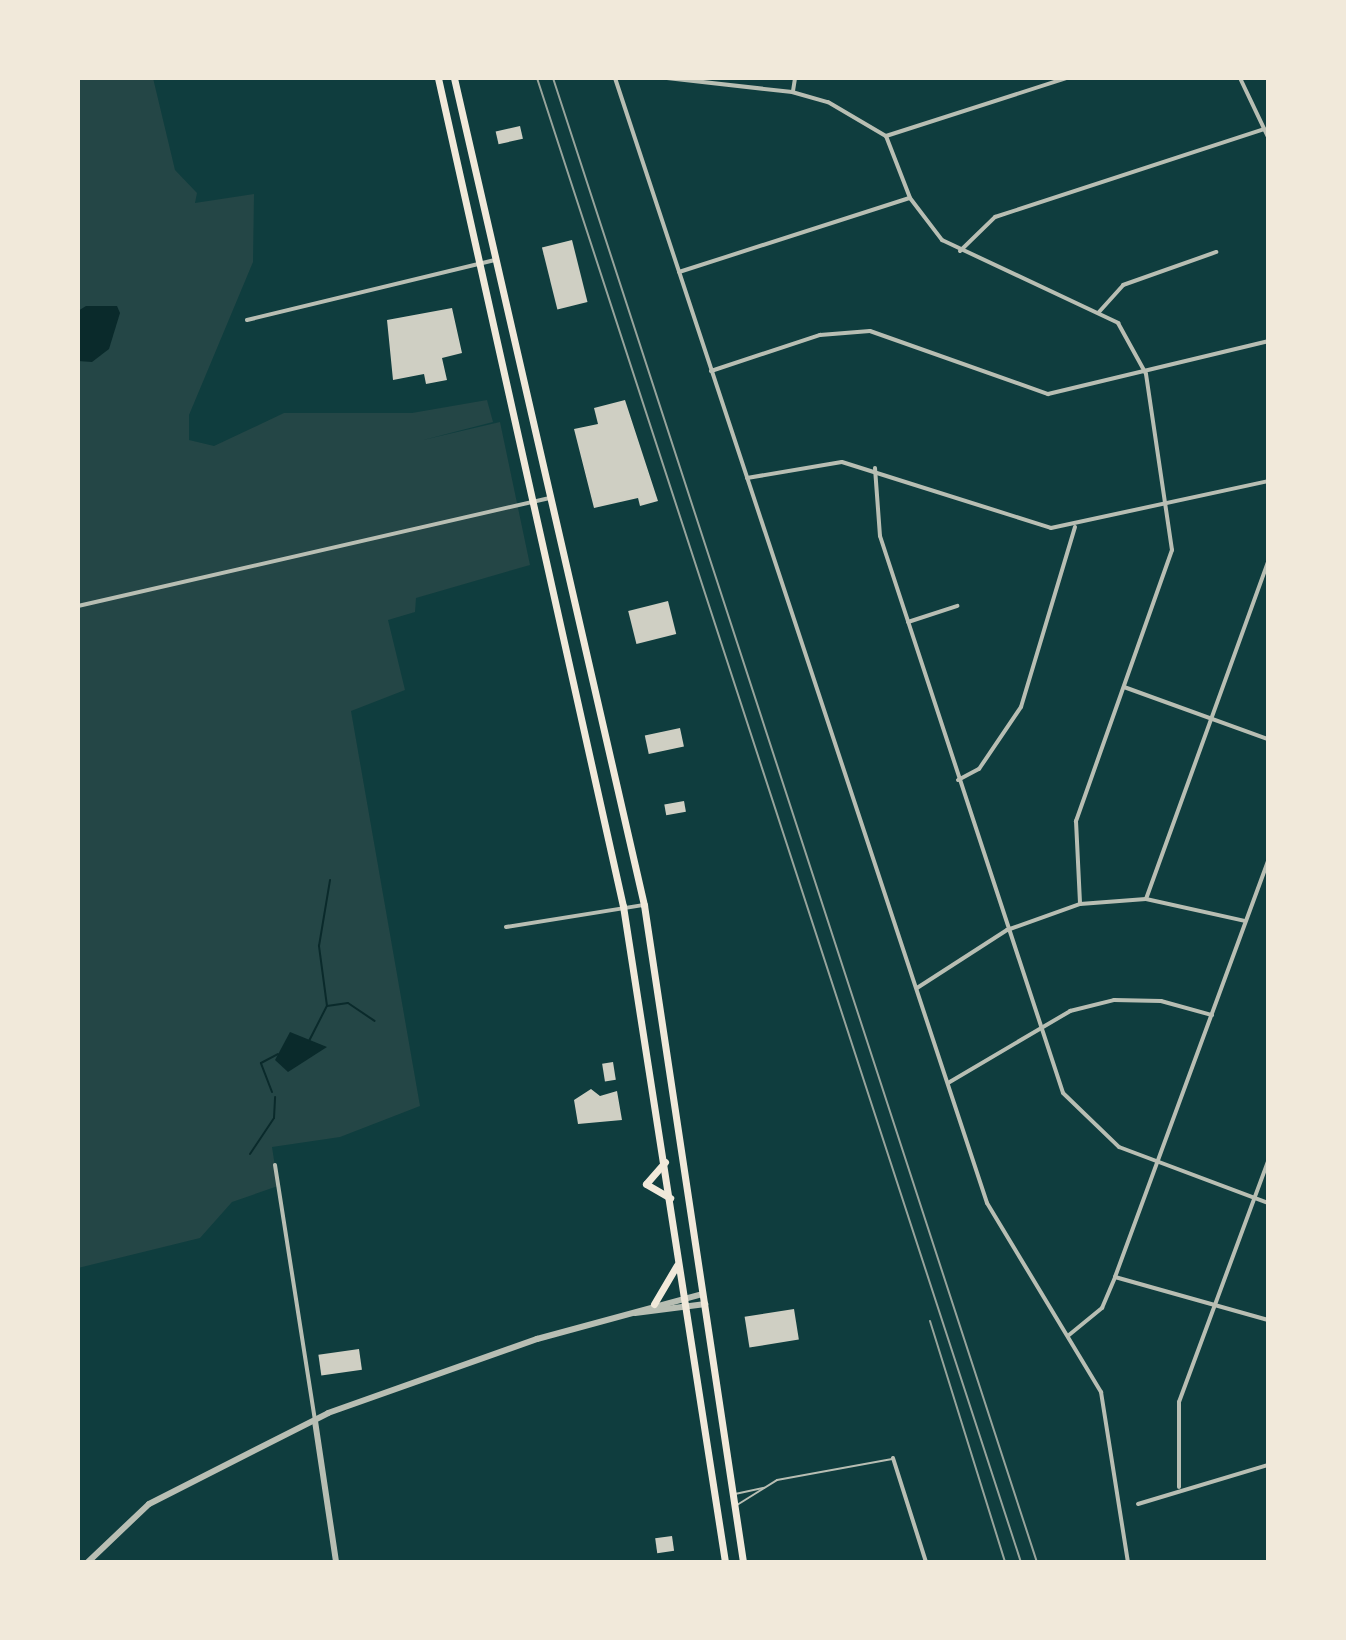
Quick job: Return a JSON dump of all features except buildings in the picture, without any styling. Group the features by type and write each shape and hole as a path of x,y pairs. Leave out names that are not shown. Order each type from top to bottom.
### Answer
{"main road":[{"path":"438,78 482,263 623,906 725,1562"},
{"path":"454,78 553,497 644,905 705,1304 729,1494 743,1562"},
{"path":"509,384 525,381"},
{"path":"665,1162 646,1184 670,1198"},
{"path":"654,1304 669,1288 678,1259"}],"street":[{"path":"615,78 998,1231 1069,1335 1108,1415 1128,1562"},
{"path":"667,78 792,92 828,102 886,136 910,198 934,232 960,251 1099,312 1130,336 1146,374 1172,550 1076,821 1080,904"},
{"path":"792,92 795,78"},
{"path":"886,136 1067,78"},
{"path":"1240,78 1268,137"},
{"path":"960,251 995,217 1264,129"},
{"path":"679,272 910,198"},
{"path":"1099,312 1123,285 1216,252"},
{"path":"247,320 497,259"},
{"path":"711,371 844,330 888,335 1048,394 1146,374 1268,341"},
{"path":"747,478 807,463 875,468 1025,524 1075,527 1166,502 1268,481"},
{"path":"875,468 880,536 1063,1093 1080,1117 1119,1147 1268,1203"},
{"path":"78,606 553,497"},
{"path":"958,780 979,769 1021,707 1075,527"},
{"path":"1146,899 1268,562"},
{"path":"908,622 957,606"},
{"path":"1124,687 1268,739"},
{"path":"1069,1335 1102,1308 1160,1163 1268,861"},
{"path":"917,988 1007,930 1080,904 1146,899 1245,921"},
{"path":"506,927 644,905"},
{"path":"948,1083 1039,1026 1114,1000 1161,1001 1212,1015"},
{"path":"1179,1487 1175,1416 1268,1162"},
{"path":"275,1165 336,1562"},
{"path":"1115,1277 1268,1320"},
{"path":"635,1313 654,1304 703,1294"},
{"path":"88,1562 149,1504 315,1421 537,1339 635,1313 705,1304"},
{"path":"893,1458 926,1562"},
{"path":"1138,1504 1179,1487 1268,1465"}],"lane":[{"path":"732,1506 791,1477 893,1458"},
{"path":"729,1494 765,1489"}],"shaded area":[{"path":"78,78 153,78 175,170 197,193 195,203 254,194 253,262 189,415 189,440 214,446 284,413 412,413 487,400 493,422 423,440 500,422 530,565 416,598 415,612 388,620 405,690 351,711 420,1106 340,1137 272,1147 278,1186 232,1202 200,1238 78,1268"},
{"path":"86,306 117,306 120,313 109,349 92,362 78,361 78,311"},
{"path":"290,1032 327,1047 288,1072 275,1060"}],"waterway":[{"path":"327,1006 319,946 330,880"},
{"path":"309,1041 327,1006 348,1003 375,1021"},
{"path":"272,1092 261,1063 278,1054"},
{"path":"250,1154 274,1118 275,1097"}],"railway":[{"path":"537,78 1021,1562"},
{"path":"553,78 1037,1562"},
{"path":"930,1321 1005,1562"}]}
